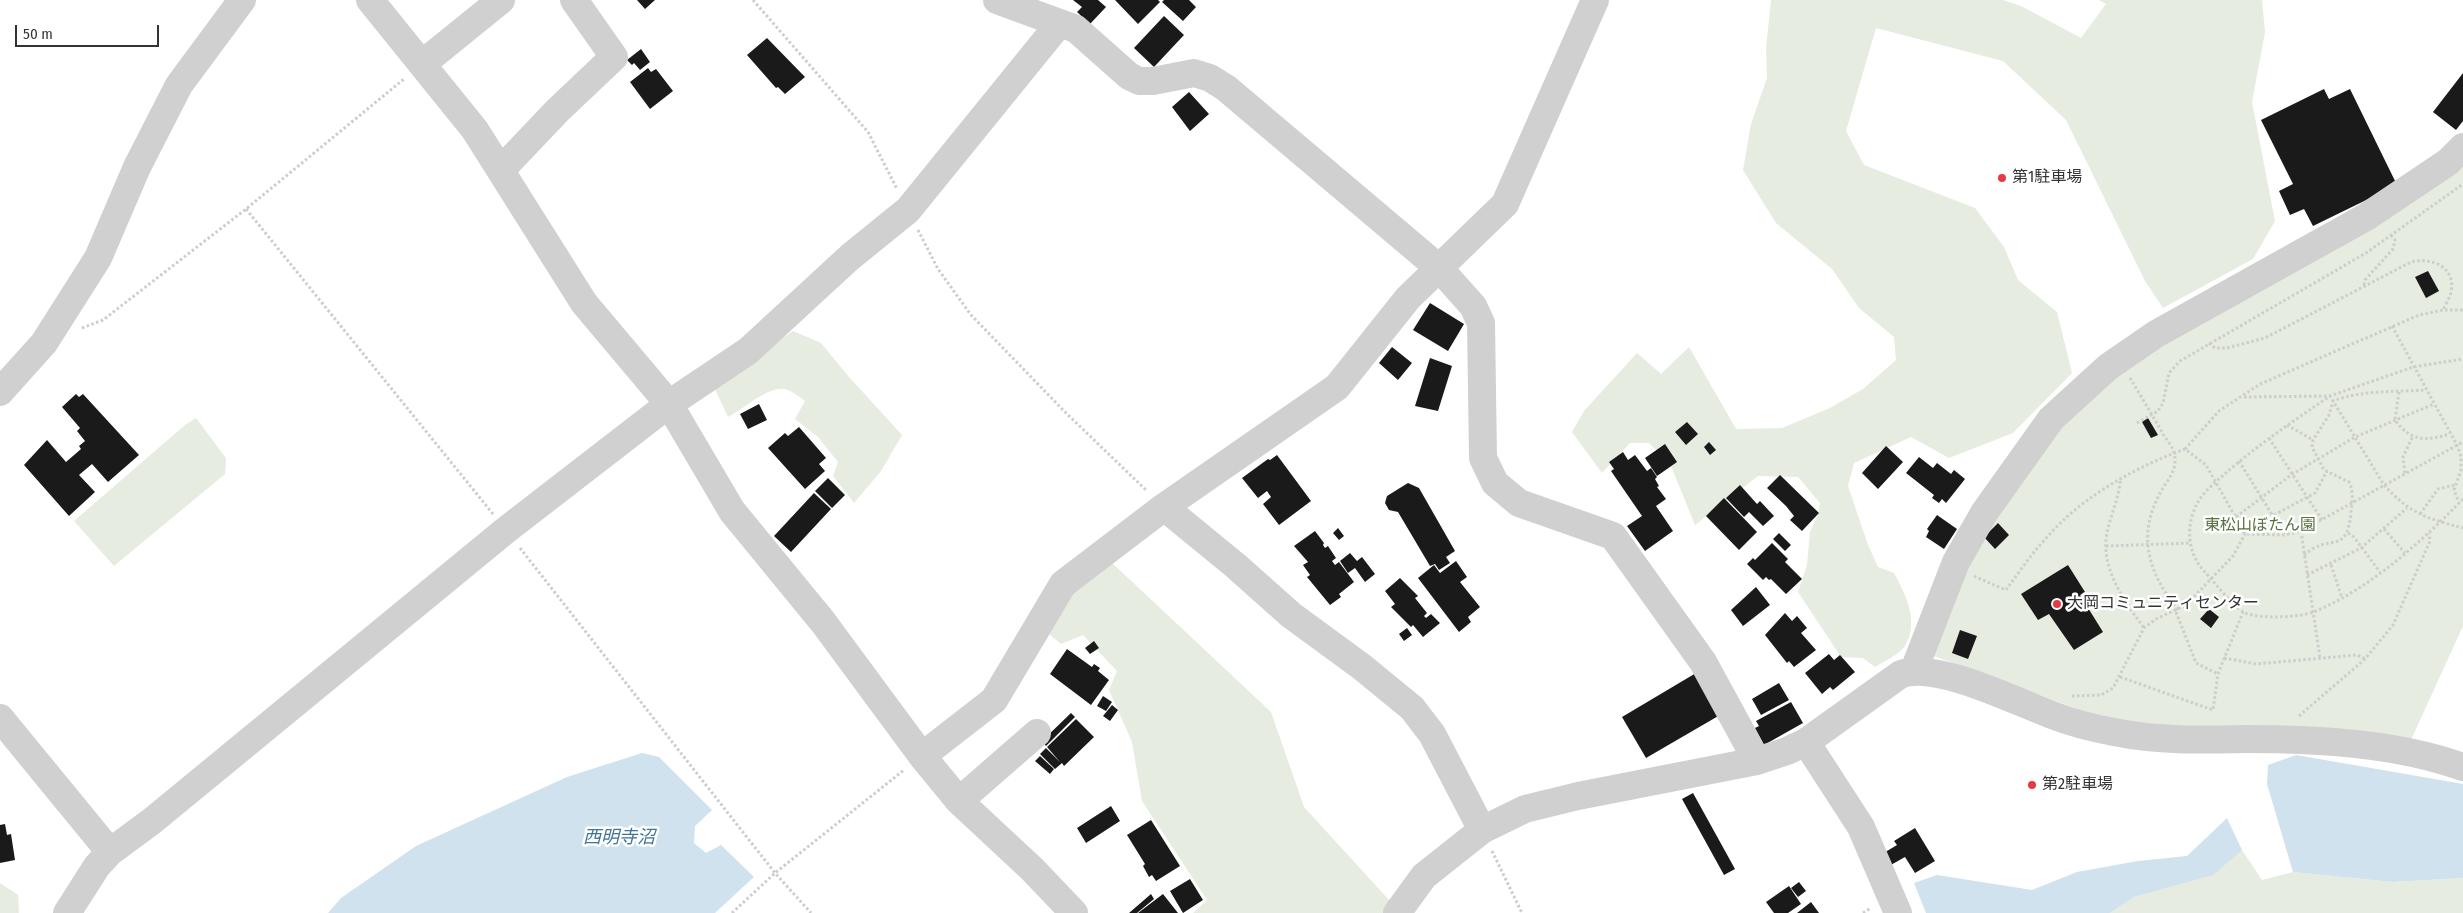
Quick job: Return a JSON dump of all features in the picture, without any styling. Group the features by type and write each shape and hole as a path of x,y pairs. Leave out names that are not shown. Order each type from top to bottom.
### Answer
{"street":[{"path":"0,392 44,342 98,258 137,167 179,85 242,0"},
{"path":"370,0 475,130 584,303 669,404 732,510 824,622 922,756 959,801 1032,869 1074,913"},
{"path":"422,64 501,0"},
{"path":"501,170 557,111 614,57 574,0"},
{"path":"997,0 1076,29 1129,76 1139,81 1176,78 1194,73 1210,78 1226,88 1440,269 1473,306 1481,323 1484,458 1494,483 1519,503 1613,536 1703,662 1757,761"},
{"path":"922,756 994,700 1062,584 1164,507 1337,386 1408,298 1505,204 1595,0"},
{"path":"67,913 97,866 110,852 152,821 506,530 669,404 748,351 850,257 908,210 1059,24"},
{"path":"1914,670 1956,562 1984,513 2051,419 2119,359 2156,334 2366,217 2448,162 2463,146"},
{"path":"1164,507 1236,566 1291,615 1362,667 1412,708 1432,734 1482,830"},
{"path":"1397,913 1424,876 1482,830 1534,806 1757,761 1806,742 1901,674 1914,670 1951,677 2067,721 2115,733 2172,740 2346,743 2435,757 2463,766"},
{"path":"0,718 110,852"},
{"path":"959,801 1037,733"},
{"path":"1806,742 1861,827 1898,913"}],"path":[{"path":"753,0 868,132 938,270 971,315 1065,412 1164,507"},
{"path":"78,330 104,320 246,209 422,64"},
{"path":"2137,423 2158,411 2164,403 2169,373 2180,361 2310,286 2392,235 2463,184"},
{"path":"246,209 506,530 775,872 811,913"},
{"path":"2364,286 2365,280 2393,249 2395,240 2392,235"},
{"path":"2209,343 2215,348 2227,348 2265,338 2411,262 2424,259 2435,262 2449,276 2451,291 2443,310"},
{"path":"1956,562 1979,580 2006,590 2049,535 2072,513 2120,480 2186,449 2219,411 2260,384 2419,315 2443,310 2463,310"},
{"path":"2392,326 2457,445 2461,457 2461,470 2455,485 2459,503"},
{"path":"2463,358 2413,367 2330,396 2287,425 2239,461 2215,482 2199,500 2193,511 2190,525 2190,543 2199,566 2244,612 2266,617 2314,612 2342,598 2380,572 2442,522 2463,499"},
{"path":"2119,359 2174,453 2174,473 2155,503 2149,522 2147,545 2150,562 2157,579 2177,611 2196,662 2218,674"},
{"path":"2333,401 2342,398 2426,390"},
{"path":"2399,392 2395,420 2405,433 2412,436 2437,438 2450,434"},
{"path":"2242,397 2330,396"},
{"path":"2330,396 2384,485 2407,508 2463,528"},
{"path":"2304,555 2318,545 2339,542 2348,533 2353,504 2353,490 2349,482 2327,471 2317,460 2312,447 2313,440 2329,415 2333,401"},
{"path":"2236,517 2261,496 2291,475 2355,437 2434,404"},
{"path":"2287,425 2313,440"},
{"path":"2405,473 2403,457 2412,436"},
{"path":"2268,438 2322,520"},
{"path":"2245,534 2285,535 2301,532 2463,442"},
{"path":"2186,449 2206,465 2245,534"},
{"path":"2239,461 2285,535"},
{"path":"2274,515 2316,493 2327,471"},
{"path":"2120,480 2106,536 2106,546 2115,581 2126,604 2144,628"},
{"path":"2420,514 2438,489 2455,485"},
{"path":"2307,575 2361,548 2407,508"},
{"path":"2384,529 2405,553"},
{"path":"2301,532 2320,658"},
{"path":"2284,741 2286,727 2365,659 2393,625 2430,541 2429,532"},
{"path":"2348,533 2354,537 2380,572"},
{"path":"2064,695 2080,697 2101,695 2113,688 2144,628 2156,619 2186,606 2234,556 2245,534"},
{"path":"2106,546 2190,543"},
{"path":"2330,565 2342,598"},
{"path":"2120,677 2213,710 2218,674 2244,612"},
{"path":"2224,658 2256,664 2357,655 2365,659"},
{"path":"732,913 775,872 922,756"},
{"path":"1482,830 1522,913"}],"green space":[{"path":"1771,0 2003,0 2021,6 2081,38 2106,4 2099,0 2262,0 2265,32 2252,102 2275,221 2253,259 2163,308 2145,281 2066,120 2003,61 1876,28 1846,131 1864,165 1975,208 2004,247 2018,280 2057,312 2072,373 2013,433 1949,458 1911,437 1854,463 1848,486 1868,545 1878,567 1894,573 1910,609 1911,628 1909,638 1904,647 1894,656 1875,667 1863,658 1841,657 1798,592 1807,565 1810,532 1818,515 1820,503 1798,477 1758,476 1695,525 1671,466 1649,443 1630,443 1602,473 1572,432 1584,411 1637,353 1661,374 1689,347 1736,429 1782,428 1830,408 1863,389 1896,360 1894,337 1859,308 1832,269 1776,223 1743,170 1751,124 1767,78 1766,48"},
{"name":"東松山ぼたん園","path":"2463,167 2463,626 2410,742 2174,728 2122,720 2080,710 1934,656 1968,557 2031,464 2084,401 2147,356 2164,341 2446,180"},
{"path":"793,331 821,343 902,435 881,471 854,503 833,476 838,462 818,437 795,419 805,401 790,391 778,389 764,394 728,417 713,385"},
{"path":"196,418 226,458 225,474 114,566 74,521 185,425"},
{"path":"1110,561 1271,712 1304,807 1390,901 1383,913 1193,913 1207,900 1142,801 1132,742 1109,690 1117,671 1083,635 1061,644 1045,631 1062,599"},
{"path":"2242,850 2262,880 2293,872 2393,882 2463,878 2463,913 2110,913 2134,897 2205,877"},
{"path":"0,883 18,895 19,913 0,913"}],"water":[{"name":"西明寺沼","path":"642,753 659,757 712,810 695,826 694,843 706,853 721,845 754,877 715,913 328,913 341,898 416,846 567,777"},
{"path":"2296,755 2463,784 2463,878 2393,882 2293,872 2267,784 2268,765"},
{"path":"2227,818 2242,850 2213,875 2134,897 2110,913 1926,913 1914,883 1937,875 2032,890 2077,872 2138,861 2187,856"}],"building":[{"path":"637,0 655,0 645,9"},
{"path":"1073,0 1098,0 1106,7 1090,24 1077,12 1082,7"},
{"path":"1115,0 1158,0 1160,2 1138,24"},
{"path":"1164,0 1189,0 1196,7 1183,21 1162,2"},
{"path":"1164,16 1184,35 1154,67 1134,48"},
{"path":"767,38 805,77 785,94 778,87 776,88 747,55"},
{"path":"641,49 650,62 640,70 634,63 632,65 627,60"},
{"path":"648,68 651,72 656,69 673,91 650,109 630,82"},
{"path":"2463,73 2463,121 2456,130 2433,112"},
{"path":"2324,89 2329,99 2350,89 2397,185 2313,226 2304,209 2290,215 2279,191 2293,184 2261,120"},
{"path":"1189,92 1209,114 1190,131 1172,107"},
{"path":"2428,271 2439,291 2426,298 2415,277"},
{"path":"1430,303 1464,324 1448,351 1413,330"},
{"path":"1392,347 1412,363 1398,380 1379,363"},
{"path":"1430,358 1452,366 1438,411 1415,406"},
{"path":"76,394 79,397 83,394 139,455 108,482 92,464 79,475 95,492 69,516 24,465 47,440 66,462 81,449 79,446 85,441 77,431 80,428 62,407"},
{"path":"759,404 767,420 748,429 740,414"},
{"path":"2148,418 2158,435 2151,438 2142,422"},
{"path":"1687,422 1698,434 1686,445 1675,432"},
{"path":"799,427 826,458 819,464 825,471 805,489 768,448 785,433 788,436"},
{"path":"1709,442 1716,450 1710,455 1704,447"},
{"path":"1665,444 1677,462 1657,476 1645,458"},
{"path":"1886,446 1903,462 1878,489 1862,473"},
{"path":"1623,452 1628,460 1635,455 1647,471 1651,468 1657,477 1655,479 1659,486 1657,487 1666,499 1656,506 1673,531 1645,551 1627,526 1642,516 1611,471 1614,469 1609,462"},
{"path":"1277,455 1311,501 1279,525 1263,504 1271,497 1267,491 1258,498 1242,478 1268,459 1270,460"},
{"path":"1919,457 1933,468 1937,463 1951,474 1954,470 1965,479 1946,503 1942,499 1939,503 1932,498 1934,495 1906,473"},
{"path":"1780,475 1819,513 1802,531 1790,520 1794,516 1786,506 1767,488"},
{"path":"828,478 845,495 832,508 815,491"},
{"path":"1408,483 1419,488 1455,551 1446,557 1450,563 1439,570 1435,564 1430,566 1398,512 1389,510 1385,503 1387,496"},
{"path":"1740,485 1757,504 1760,501 1774,516 1763,526 1749,512 1744,517 1726,498"},
{"path":"814,493 831,509 791,552 774,536"},
{"path":"1724,498 1757,532 1739,550 1706,516"},
{"path":"1937,515 1957,529 1944,549 1926,537 1929,531 1927,529"},
{"path":"1998,523 2009,535 1995,549 1984,537"},
{"path":"1338,528 1344,536 1339,540 1333,533"},
{"path":"1315,531 1324,543 1325,548 1328,546 1336,558 1332,561 1335,565 1339,562 1354,582 1339,594 1341,597 1330,605 1307,577 1310,575 1303,565 1308,562 1294,546"},
{"path":"1779,533 1791,545 1785,551 1773,539"},
{"path":"1772,543 1788,559 1785,562 1802,579 1786,594 1771,579 1769,580 1766,577 1763,580 1747,564 1753,558 1755,560"},
{"path":"1350,553 1357,561 1362,557 1375,574 1365,582 1355,568 1348,573 1340,561"},
{"path":"1456,561 1467,577 1460,582 1480,607 1468,617 1471,622 1459,632 1418,578 1434,565 1440,573"},
{"name":"大岡コミュニティセンター","path":"2068,565 2085,592 2080,595 2103,632 2074,650 2049,614 2038,620 2021,594"},
{"path":"1400,578 1418,596 1415,598 1427,613 1424,616 1426,618 1431,614 1440,623 1423,637 1413,625 1411,627 1391,607 1395,604 1385,591"},
{"path":"1756,587 1770,605 1743,626 1731,610"},
{"path":"2209,609 2219,617 2211,628 2200,619"},
{"path":"1785,613 1792,621 1797,616 1807,628 1801,633 1816,650 1794,667 1789,661 1787,663 1765,635"},
{"path":"1407,628 1412,635 1404,641 1399,634"},
{"path":"1960,630 1977,636 1968,659 1952,653"},
{"path":"1094,641 1099,648 1090,654 1085,648"},
{"path":"1067,649 1092,667 1094,664 1100,668 1098,671 1109,680 1091,705 1050,674"},
{"path":"1829,654 1834,660 1840,655 1855,672 1833,690 1830,687 1822,694 1805,673"},
{"path":"1696,673 1720,715 1646,758 1622,717"},
{"path":"1779,683 1789,700 1761,715 1752,699"},
{"path":"1103,696 1112,702 1106,711 1097,706"},
{"path":"1791,702 1803,723 1764,745 1755,728 1759,726 1756,721"},
{"path":"1112,705 1118,710 1110,721 1103,716"},
{"path":"1071,713 1075,717 1046,746 1042,741"},
{"path":"1076,719 1094,737 1064,766 1062,763 1055,769 1040,754 1046,748 1060,762 1047,747"},
{"path":"1040,756 1054,769 1050,774 1035,761"},
{"path":"1693,793 1735,869 1724,875 1682,799"},
{"path":"1111,806 1120,821 1086,843 1077,828"},
{"path":"1151,820 1180,866 1156,881 1152,875 1149,877 1143,866 1145,864 1127,835"},
{"path":"5,824 7,835 11,834 15,860 0,863 0,825"},
{"path":"1915,828 1935,861 1915,873 1905,857 1889,866 1882,854 1897,845 1894,841"},
{"path":"1190,879 1203,900 1183,913 1170,891"},
{"path":"1799,882 1806,891 1798,897 1791,888"},
{"path":"1789,886 1801,904 1788,913 1774,913 1766,902"},
{"path":"1151,894 1154,899 1137,913 1129,913"},
{"path":"1163,894 1178,913 1138,913"},
{"path":"1811,902 1819,913 1797,913"}],"place":[{"name":"第1駐車場","path":"2002,178"},
{"name":"大岡コミュニティセンター","path":"2057,604"},
{"name":"第2駐車場","path":"2032,785"}]}
